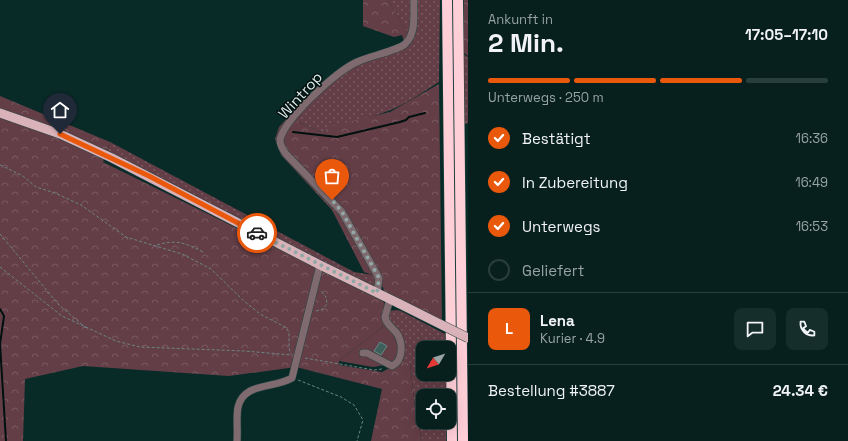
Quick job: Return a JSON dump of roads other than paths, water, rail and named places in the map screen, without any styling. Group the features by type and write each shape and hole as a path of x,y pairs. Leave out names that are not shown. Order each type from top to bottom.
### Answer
{"highway":[{"path":"447,0 452,441"},
{"path":"458,0 463,441"}],"main road":[{"path":"0,113 66,137 149,176 320,266 468,338"}],"street":[{"name":"Wintrop","path":"377,293 379,278 342,212 286,154 282,148 280,139 287,127 308,102 342,70 358,61 405,44 413,34 414,0"},
{"path":"237,441 238,407 243,395 252,389 282,384 292,378 320,266"},
{"path":"363,353 367,353 392,366 399,362 401,354 398,336 385,317 390,299"}],"waterway":[{"path":"293,132 337,137 400,122 409,117 425,113"},
{"path":"0,309 4,316 0,344 6,441"}]}
